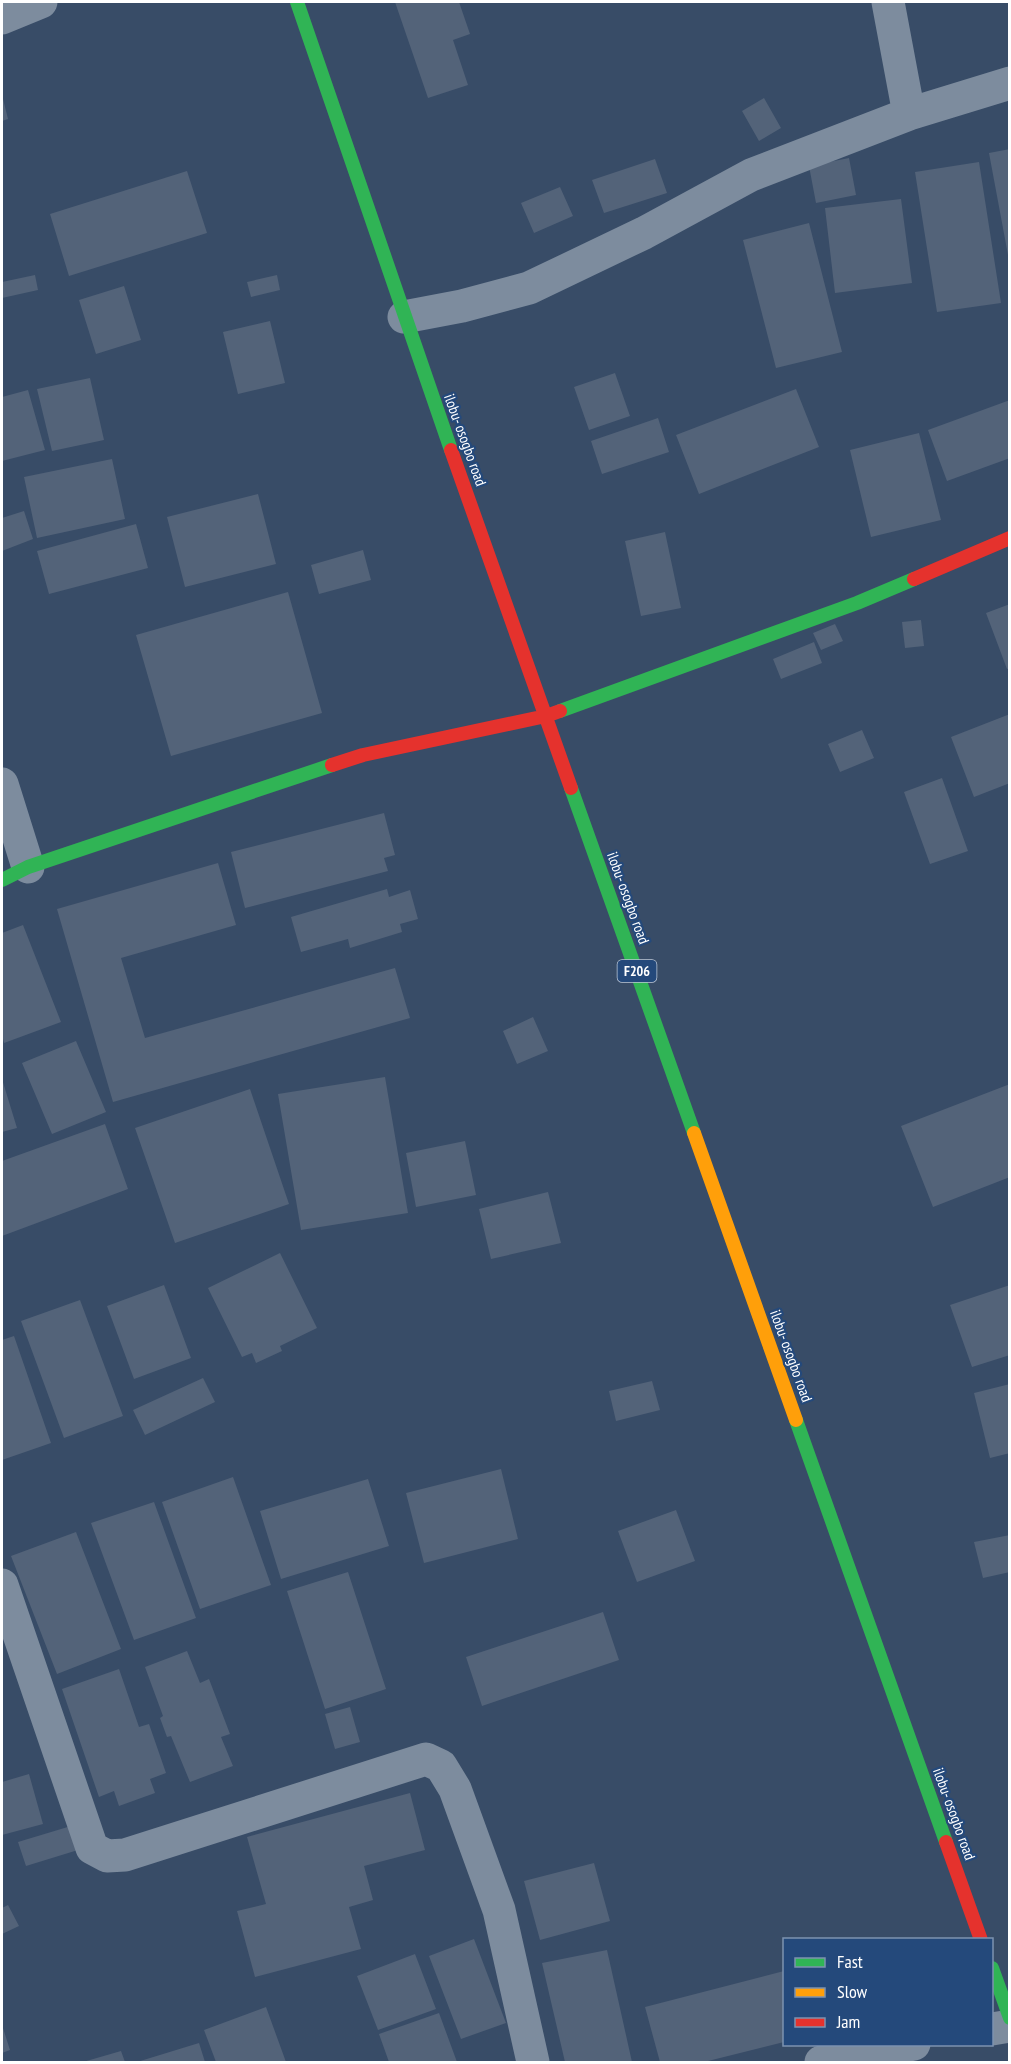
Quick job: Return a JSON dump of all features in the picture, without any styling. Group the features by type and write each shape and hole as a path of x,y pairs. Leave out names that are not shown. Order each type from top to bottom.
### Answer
{"main road":[{"name":"ilobu- osogbo road","path":"297,2 404,317 980,1938"},
{"path":"15,873 363,755 546,716 856,603 1010,537"},
{"path":"993,1971 1010,2018"}],"street":[{"path":"2,18 41,2"},
{"path":"888,2 909,114"},
{"path":"404,317 462,306 529,288 644,233 750,174 909,114 1010,83"},
{"path":"2,784 15,873"},
{"path":"2,1585 92,1848 107,1856 125,1855 426,1759 441,1766 455,1789 499,1910 533,2062"},
{"path":"993,2029 1010,2026"},
{"path":"821,2062 904,2046"}],"building":[{"path":"395,2 459,2 470,34 453,40 468,85 428,98"},
{"path":"2,95 8,119 2,121"},
{"path":"764,98 781,128 759,141 742,111"},
{"path":"1010,149 1010,255 1008,255 989,153"},
{"path":"849,158 856,195 816,203 809,166"},
{"path":"655,159 667,193 604,213 592,180"},
{"path":"979,162 1001,303 937,312 915,172"},
{"path":"187,171 207,233 69,276 50,214"},
{"path":"560,187 573,216 534,233 521,203"},
{"path":"901,199 912,283 835,293 825,208"},
{"path":"809,223 842,352 776,368 743,240"},
{"path":"35,275 38,290 2,298 2,282"},
{"path":"277,275 280,290 251,297 247,282"},
{"path":"124,286 141,340 96,354 79,300"},
{"path":"270,321 285,383 238,394 223,332"},
{"path":"615,373 630,416 589,430 574,387"},
{"path":"90,378 104,440 52,451 37,389"},
{"path":"796,389 819,447 699,494 676,435"},
{"path":"28,390 45,450 2,461 2,397"},
{"path":"1010,400 1010,458 947,481 928,430"},
{"path":"658,418 669,452 602,474 591,441"},
{"path":"919,433 941,520 871,537 850,450"},
{"path":"112,459 125,519 37,538 24,477"},
{"path":"258,494 276,564 185,587 167,517"},
{"path":"24,511 33,539 2,551 2,518"},
{"path":"136,524 148,568 49,594 37,551"},
{"path":"665,532 681,608 641,616 625,541"},
{"path":"363,550 371,580 319,594 311,565"},
{"path":"288,592 322,713 171,756 136,635"},
{"path":"1010,604 1010,668 1007,669 986,613"},
{"path":"921,620 924,646 905,648 902,622"},
{"path":"835,624 843,641 821,650 813,633"},
{"path":"814,642 822,663 781,679 773,659"},
{"path":"1010,714 1010,783 974,797 951,737"},
{"path":"862,730 874,758 840,772 828,744"},
{"path":"942,778 968,851 930,864 904,792"},
{"path":"384,813 395,855 384,858 388,871 245,908 231,852"},
{"path":"218,863 236,925 121,958 145,1038 395,968 410,1018 113,1102 57,909"},
{"path":"387,889 389,897 410,890 418,919 400,924 402,932 350,948 348,939 301,952 291,917"},
{"path":"23,925 61,1022 4,1043 2,1035 2,933"},
{"path":"533,1017 548,1051 517,1064 503,1031"},
{"path":"76,1041 106,1112 52,1134 22,1063"},
{"path":"385,1077 408,1213 301,1230 278,1094"},
{"path":"2,1079 17,1128 2,1132"},
{"path":"1010,1084 1010,1177 933,1207 901,1126"},
{"path":"250,1089 289,1204 175,1243 135,1128"},
{"path":"105,1124 128,1189 2,1236 2,1161"},
{"path":"465,1141 476,1195 416,1207 406,1153"},
{"path":"548,1192 561,1243 491,1259 479,1209"},
{"path":"280,1253 317,1328 280,1346 282,1351 256,1363 252,1353 242,1357 208,1288"},
{"path":"164,1285 191,1358 134,1379 107,1306"},
{"path":"1010,1285 1010,1355 972,1367 950,1305"},
{"path":"80,1300 123,1416 64,1438 21,1321"},
{"path":"14,1336 51,1443 2,1460 2,1340"},
{"path":"203,1378 215,1402 145,1435 133,1410"},
{"path":"652,1381 660,1410 616,1421 609,1391"},
{"path":"1010,1384 1010,1453 990,1458 974,1393"},
{"path":"501,1469 518,1539 424,1563 406,1493"},
{"path":"233,1477 271,1585 200,1609 162,1502"},
{"path":"368,1479 389,1546 281,1579 260,1511"},
{"path":"154,1502 196,1618 134,1640 91,1523"},
{"path":"676,1510 695,1561 637,1582 618,1531"},
{"path":"76,1532 121,1649 57,1674 11,1556"},
{"path":"1010,1535 1010,1572 983,1578 974,1542"},
{"path":"348,1572 386,1689 325,1709 287,1591"},
{"path":"603,1612 619,1660 482,1706 466,1657"},
{"path":"187,1651 200,1683 209,1679 230,1734 221,1737 233,1766 190,1782 171,1736 167,1737 160,1718 163,1716 145,1667"},
{"path":"119,1669 139,1727 149,1724 166,1773 150,1779 155,1793 119,1806 114,1791 99,1797 62,1689"},
{"path":"350,1707 360,1742 335,1749 325,1714"},
{"path":"29,1774 43,1824 2,1835 2,1782"},
{"path":"410,1793 425,1850 364,1866 373,1900 349,1907 361,1949 255,1977 237,1911 266,1904 247,1837"},
{"path":"71,1826 78,1850 26,1866 18,1842"},
{"path":"594,1863 610,1921 540,1940 524,1881"},
{"path":"8,1905 19,1926 2,1934 2,1908"},
{"path":"474,1939 506,2023 461,2039 429,1956"},
{"path":"607,1950 632,2062 565,2062 542,1963"},
{"path":"415,1954 436,2009 378,2030 357,1976"},
{"path":"783,1971 783,2042 704,2062 660,2062 645,2007"},
{"path":"266,2007 286,2062 216,2062 204,2030"},
{"path":"439,2013 457,2062 389,2062 379,2034"},
{"path":"2,2025 10,2050 2,2053"},
{"path":"199,2043 205,2062 137,2062"},
{"path":"121,2051 125,2062 83,2062"}],"traffic: fast":[{"path":"297,2 451,450"},
{"path":"560,711 857,603 914,579"},
{"path":"2,880 28,867 332,765"},
{"path":"571,788 694,1133"},
{"path":"796,1420 946,1842"},
{"path":"993,1971 1010,2018"}],"traffic: slow":[{"path":"694,1133 796,1420"}],"traffic: jam":[{"path":"451,450 571,788"},
{"path":"914,579 1010,538"},
{"path":"332,765 363,755 546,716 560,711"},
{"path":"946,1842 980,1938"}]}
